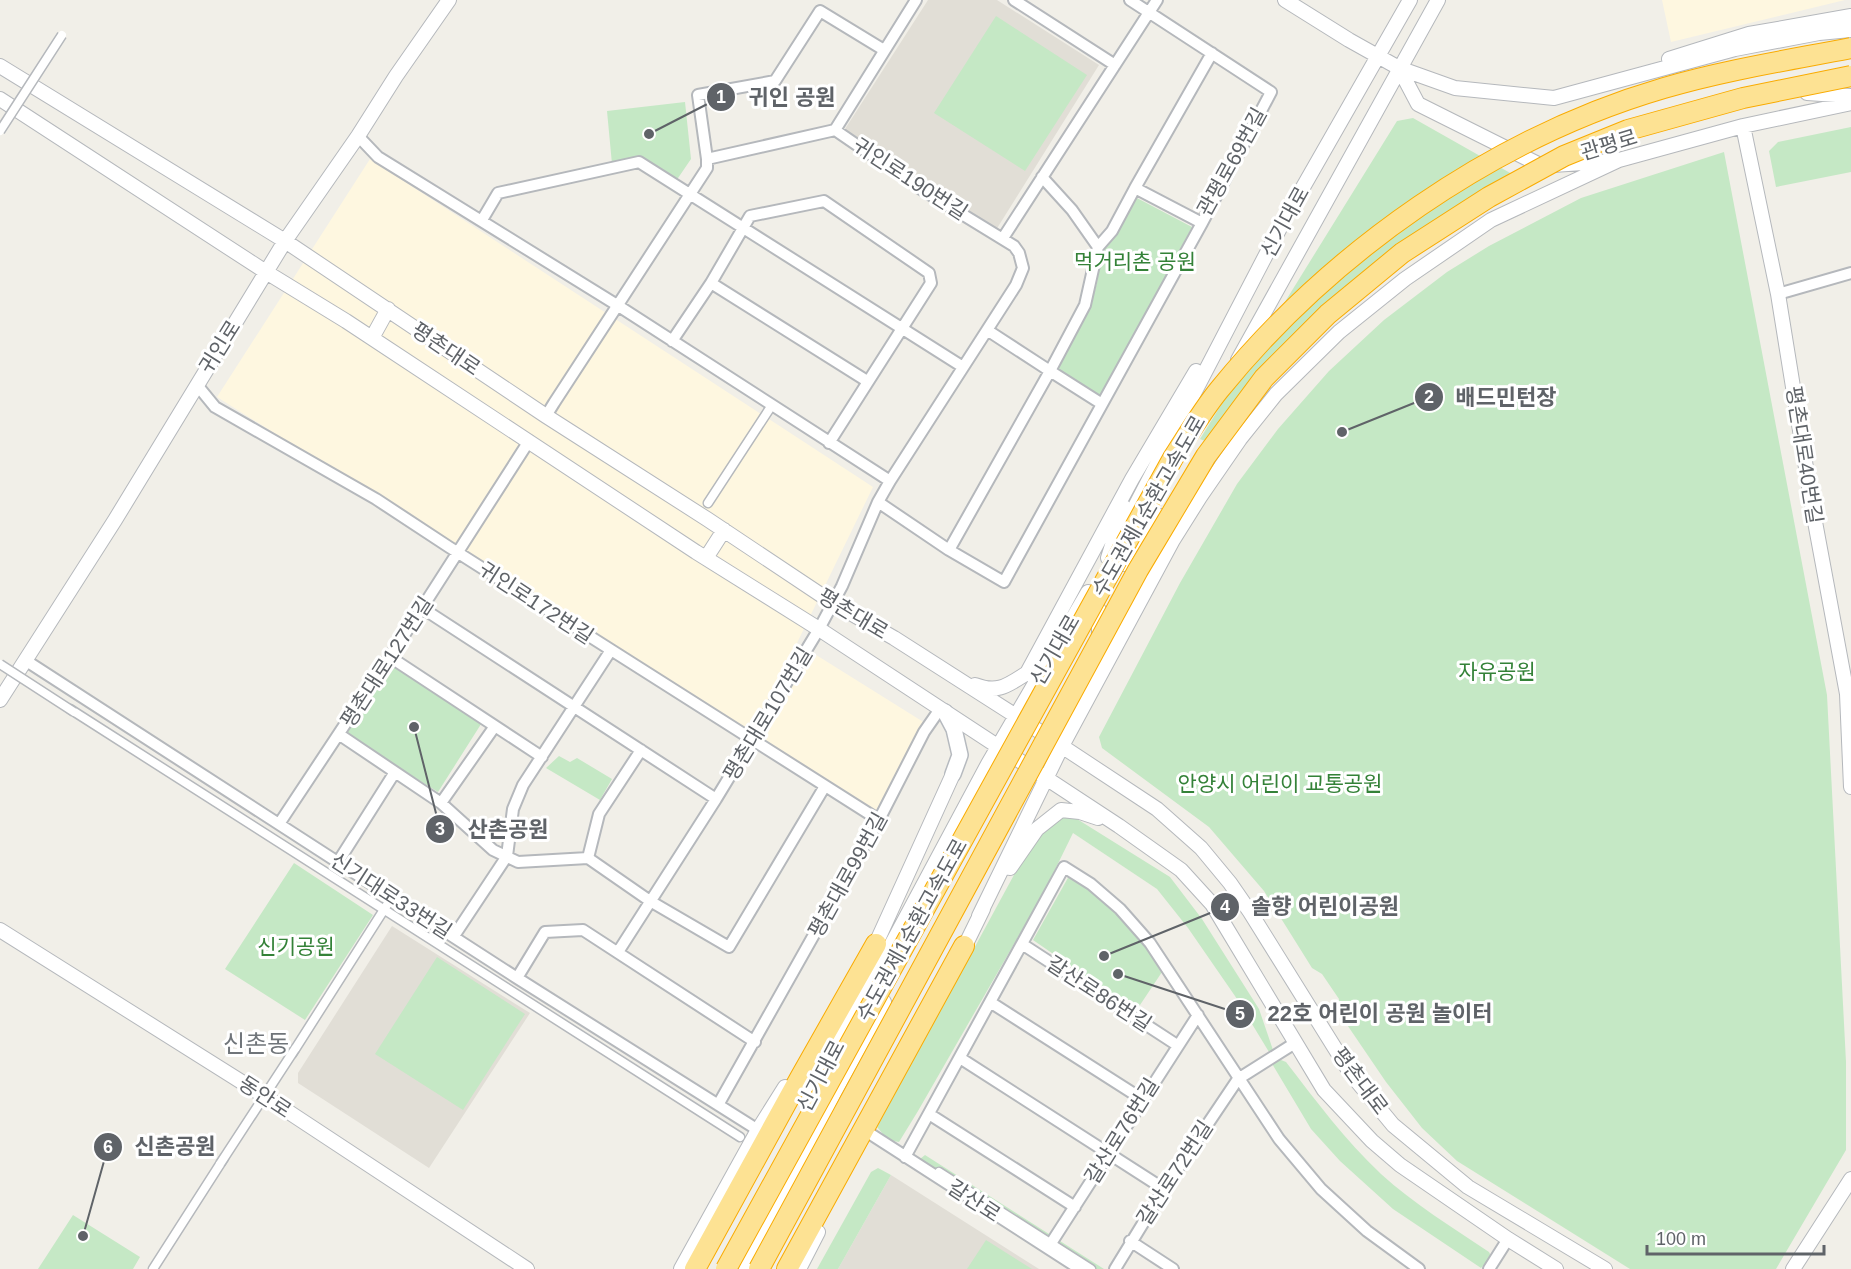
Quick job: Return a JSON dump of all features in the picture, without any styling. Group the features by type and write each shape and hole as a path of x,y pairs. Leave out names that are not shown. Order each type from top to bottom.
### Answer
{"highway":[{"name":"수도권제1순환고속도로","path":"726,1269 1173,458 1218,391 1272,331 1328,278 1389,226 1452,185 1530,141 1594,113 1663,88 1737,70 1851,48"},
{"name":"수도권제1순환고속도로","path":"759,1269 1138,570 1206,456 1264,378 1328,314 1402,253 1489,197 1564,156 1628,130 1743,98 1851,76"},
{"path":"695,1269 876,944"},
{"path":"787,1269 964,946"}],"main road":[{"path":"943,711 954,729 960,755 953,774"}],"street":[{"name":"귀인로","path":"0,700 115,520 285,241 449,0"},
{"path":"835,130 916,0"},
{"path":"1014,0 1114,65"},
{"name":"관평로69번길","path":"1130,0 1271,92 1202,224 1135,188"},
{"path":"1003,238 1157,0"},
{"path":"1285,0 1348,40 1399,68 1455,88 1554,98 1735,50 1819,33 1851,23"},
{"name":"신기대로","path":"718,1269 983,774 1108,558 1282,224 1410,0"},
{"name":"신기대로","path":"746,1269 833,1095 1124,564 1438,0"},
{"path":"546,416 707,168 698,95 775,81 820,11 884,50"},
{"path":"1554,98 1716,43 1749,34 1851,16"},
{"path":"1819,33 1851,30"},
{"path":"0,131 62,35"},
{"path":"949,550 1085,305 1098,247 1113,231 1212,53"},
{"name":"평촌대로","path":"0,66 285,241 546,416 724,530 832,603 894,638 1157,809 1201,848 1250,912 1351,1074 1393,1125 1468,1187 1605,1269"},
{"path":"1399,68 1418,104 1542,166"},
{"name":"관평로","path":"1542,166 1646,133 1724,112 1851,84"},
{"path":"1807,93 1851,96"},
{"name":"평촌대로","path":"0,99 372,338 1017,759 1181,870 1212,904 1324,1090 1372,1141 1400,1165 1556,1269"},
{"path":"799,1269 869,1133 921,1040 964,946 1062,746 1173,540 1240,439 1276,394 1339,332 1405,279 1491,220 1619,160 1743,126 1851,104"},
{"name":"평촌대로40번길","path":"1743,126 1778,294 1813,511 1849,694 1851,787"},
{"name":"귀인로190번길","path":"707,159 835,130 921,189 1003,238 1019,253 1023,268 1016,285 890,481 878,502 842,586 832,603"},
{"path":"358,136 378,157 617,304 890,481"},
{"path":"1124,564 1263,387 1326,323 1396,264 1542,166 1619,160"},
{"path":"482,220 498,193 639,162 963,368"},
{"path":"1042,177 1072,210 1098,247"},
{"path":"672,340 711,283 750,216 824,201 929,273 931,283 829,443"},
{"path":"878,502 949,550 1004,582 1202,224"},
{"path":"957,678 987,690 1005,687 1027,673 1132,479 1282,224"},
{"path":"1778,294 1851,273"},
{"path":"711,283 867,381"},
{"path":"372,338 388,309"},
{"path":"987,330 1102,404"},
{"name":"귀인로172번길","path":"197,385 215,407 376,499 879,819"},
{"path":"708,503 772,405"},
{"name":"평촌대로127번길","path":"529,441 340,735 441,803 494,850 518,862 588,858"},
{"path":"1108,558 1132,479"},
{"path":"706,558 724,530"},
{"name":"평촌대로107번길","path":"618,952 753,739 819,630 832,603"},
{"name":"평촌대로107번길","path":"423,608 716,799"},
{"path":"1098,680 1099,610"},
{"path":"454,936 507,856 513,809 523,785 611,650"},
{"path":"390,657 542,757"},
{"name":"신기대로33번길","path":"25,660 517,978 758,1130"},
{"path":"0,664 740,1137"},
{"path":"37,688 74,712"},
{"name":"평촌대로99번길","path":"718,1105 879,819 924,732 943,711"},
{"path":"441,803 495,726"},
{"path":"279,824 340,735"},
{"path":"641,750 599,814 588,858 650,901 729,947 825,786"},
{"path":"338,862 395,772"},
{"path":"876,944 953,774"},
{"path":"681,1269 758,1130 983,774"},
{"path":"979,916 1037,829 1061,810 1080,812 1119,826"},
{"name":"갈산로86번길","path":"906,1154 1064,867 1091,884 1136,925 1150,942 1279,1140 1321,1189 1367,1231 1419,1269"},
{"path":"153,1269 392,897"},
{"name":"동안로","path":"0,930 272,1101 527,1269"},
{"path":"517,978 545,932 583,930 755,1042"},
{"name":"갈산로86번길","path":"1022,944 1177,1045"},
{"path":"990,1002 1142,1099"},
{"name":"갈산로76번길","path":"1049,1246 1198,1015"},
{"path":"1238,1079 1295,1043"},
{"path":"275,1083 295,1049"},
{"path":"960,1058 1164,1189"},
{"name":"갈산로72번길","path":"1115,1269 1130,1241 1238,1079"},
{"path":"929,1114 1075,1207"},
{"path":"220,1164 252,1115"},
{"name":"갈산로","path":"869,1133 906,1154 1049,1246 1080,1269"},
{"path":"1794,1269 1851,1179"},
{"path":"1489,1269 1508,1239"},
{"path":"1130,1241 1173,1269"},
{"path":"1049,1246 1091,1269"}],"shaded area":[{"path":"928,0 997,0 1099,65 996,230 845,129"},
{"path":"1662,0 1845,0 1671,42"},
{"path":"370,159 873,487 797,643 933,728 885,819 217,397"},
{"path":"392,926 530,1013 429,1168 298,1083 298,1073"},
{"path":"891,1175 987,1236 1039,1269 838,1269"}],"green space":[{"path":"996,16 1087,75 1025,171 934,113"},
{"path":"685,102 691,159 676,181 639,158 612,164 607,111"},
{"path":"1413,118 1519,178 1393,256 1210,443 1200,439 1397,121"},
{"path":"1851,127 1851,172 1776,187 1769,151 1778,142"},
{"name":"자유공원","path":"1724,152 1827,695 1846,1062 1846,1150 1776,1269 1630,1269 1457,1161 1422,1128 1386,1082 1337,1010 1339,999 1322,974 1312,968 1264,891 1209,827 1102,748 1099,737 1180,583 1237,484 1278,429 1329,371 1384,320 1447,272 1489,246 1581,198"},
{"name":"먹거리촌 공원","path":"1135,197 1192,227 1101,399 1057,370 1090,307 1097,283 1102,248"},
{"path":"390,663 483,721 438,792 345,734"},
{"path":"559,756 570,762 577,758 612,779 600,800 546,768"},
{"path":"1061,815 1077,819 1170,877 1202,919 1259,1009 1273,1050 1269,1052 1235,996 1188,928 1157,889 1073,833 1045,890 918,1111 899,1142 888,1140 877,1127 1040,827"},
{"name":"신기공원","path":"294,863 373,915 305,1020 225,969"},
{"path":"1069,876 1092,890 1143,941 1162,972 1136,1011 1033,940"},
{"path":"437,957 525,1014 463,1110 375,1054"},
{"path":"1281,1060 1286,1062 1343,1134 1381,1174 1420,1205 1489,1252 1491,1256 1481,1268 1393,1209 1340,1161 1311,1129 1271,1062"},
{"path":"925,1155 1104,1269 1083,1269 920,1165 920,1159"},
{"path":"878,1168 891,1175 838,1269 817,1269 871,1172"},
{"path":"73,1215 140,1257 133,1269 38,1269"},
{"path":"986,1240 1032,1269 967,1269"}],"place":[{"name":"귀인 공원","path":"649,134"},
{"name":"배드민턴장","path":"1342,432"},
{"name":"산촌공원","path":"414,727"},
{"name":"솔향 어린이공원","path":"1104,956"},
{"name":"22호 어린이 공원 놀이터","path":"1118,974"},
{"name":"신촌공원","path":"83,1236"}],"district":[{"name":"신촌동","path":"256,1044"}],"park label":[{"name":"안양시 어린이 교통공원","path":"1280,784"}]}
